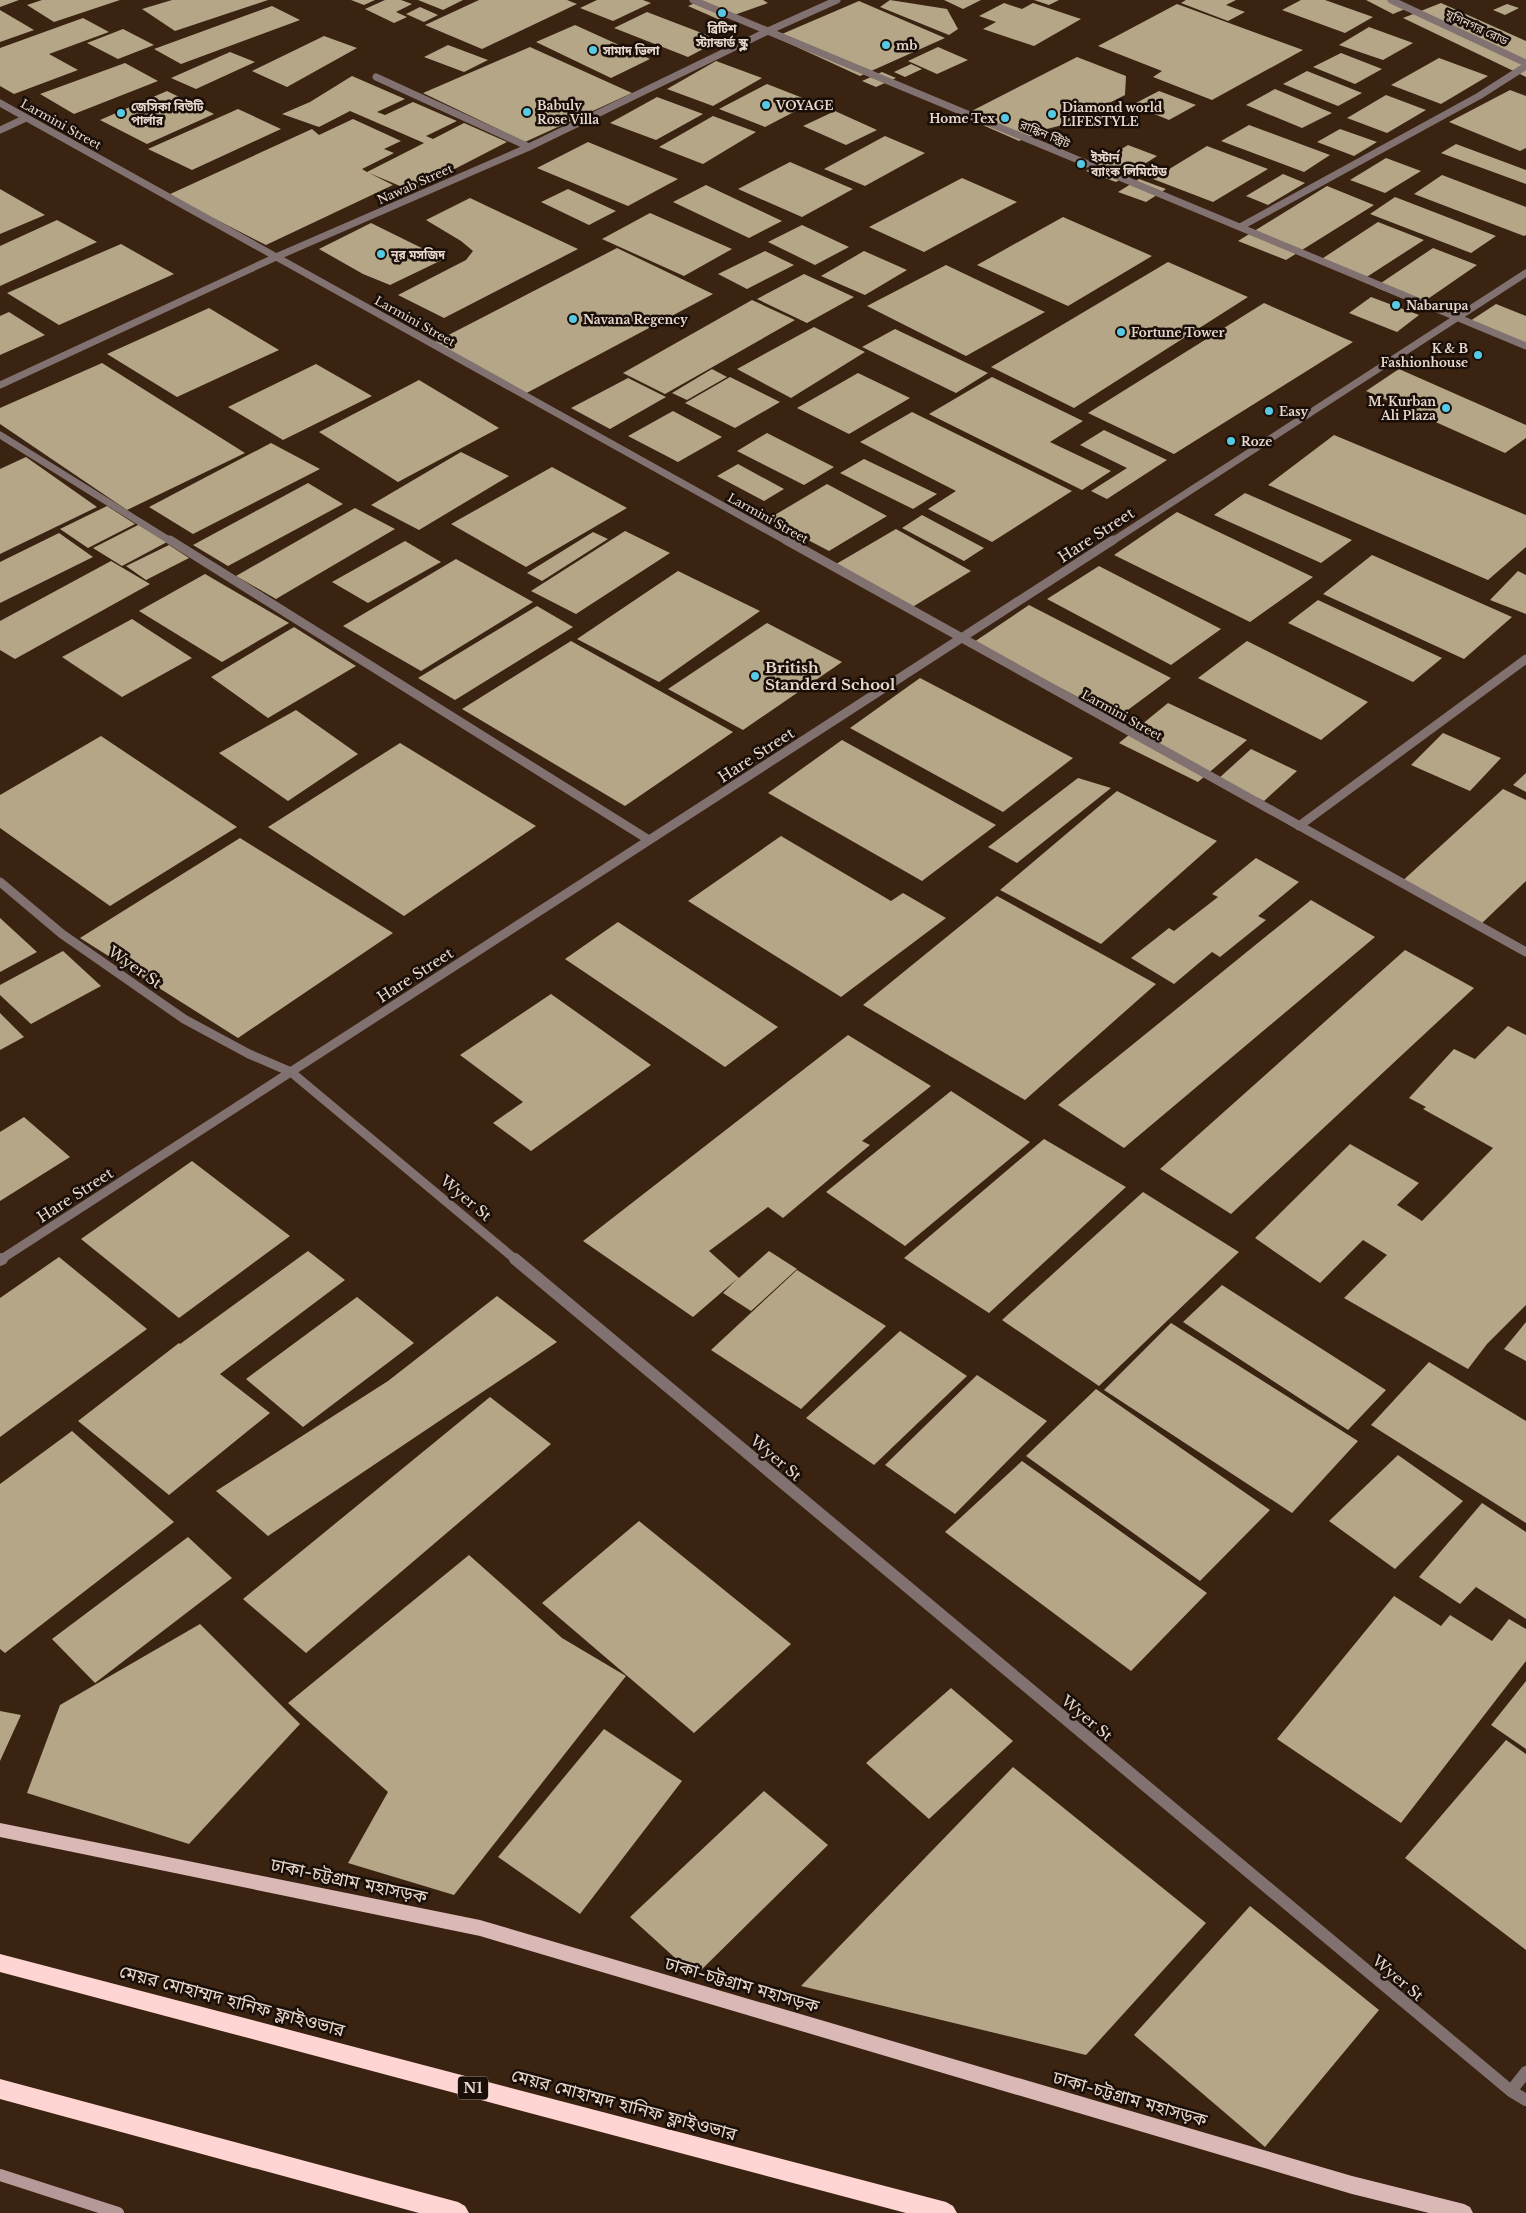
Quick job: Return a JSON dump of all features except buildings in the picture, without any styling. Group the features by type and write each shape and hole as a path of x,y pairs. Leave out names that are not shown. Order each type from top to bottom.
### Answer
{"highway":[{"name":"মেয়র মোহাম্মদ হানিফ ফ্লাইওভার","path":"0,1963 946,2213"},
{"path":"0,2089 458,2213"}],"main road":[{"name":"ঢাকা-চট্টগ্রাম মহাসড়ক","path":"0,1830 480,1928 1352,2185 1464,2213"}],"street":[{"name":"রাঙ্কিন স্ট্রিট","path":"693,0 1526,346"},
{"name":"Nawab Street","path":"0,384 276,257 529,147 768,31 837,0"},
{"name":"যুগিনগর রোড","path":"1391,0 1526,64"},
{"path":"1240,227 1479,96 1526,64"},
{"path":"376,77 529,147"},
{"name":"Larmini Street","path":"0,104 1526,952"},
{"path":"0,130 26,118"},
{"name":"Hare Street","path":"0,1260 1526,273"},
{"path":"0,435 649,840"},
{"path":"1300,826 1526,659"},
{"name":"Wyer St","path":"0,882 62,934 184,1020 249,1054 290,1072 1511,2091 1526,2100"},
{"path":"1511,2091 1526,2072"},
{"path":"0,2175 118,2213"}],"place":[{"name":"ব্রিটিশ স্ট্যান্ডার্ড স্কুল","path":"722,13"},
{"name":"mb","path":"886,45"},
{"name":"সামাদ ভিলা","path":"593,50"},
{"name":"VOYAGE","path":"766,105"},
{"name":"Babuly Rose Villa","path":"527,112"},
{"name":"জেসিকা বিউটি পার্লার","path":"121,113"},
{"name":"Diamond world LIFESTYLE","path":"1052,114"},
{"name":"Home Tex","path":"1005,118"},
{"name":"ইস্টার্ন ব্যাংক লিমিটেড","path":"1081,164"},
{"name":"নূর মসজিদ","path":"381,254"},
{"name":"Nabarupa","path":"1396,305"},
{"name":"Navana Regency","path":"573,319"},
{"name":"Fortune Tower","path":"1121,332"},
{"name":"K & B Fashionhouse","path":"1478,355"},
{"name":"M. Kurban Ali Plaza","path":"1446,408"},
{"name":"Easy","path":"1269,411"},
{"name":"Roze","path":"1231,441"},
{"name":"British Standerd School","path":"755,676"}]}
